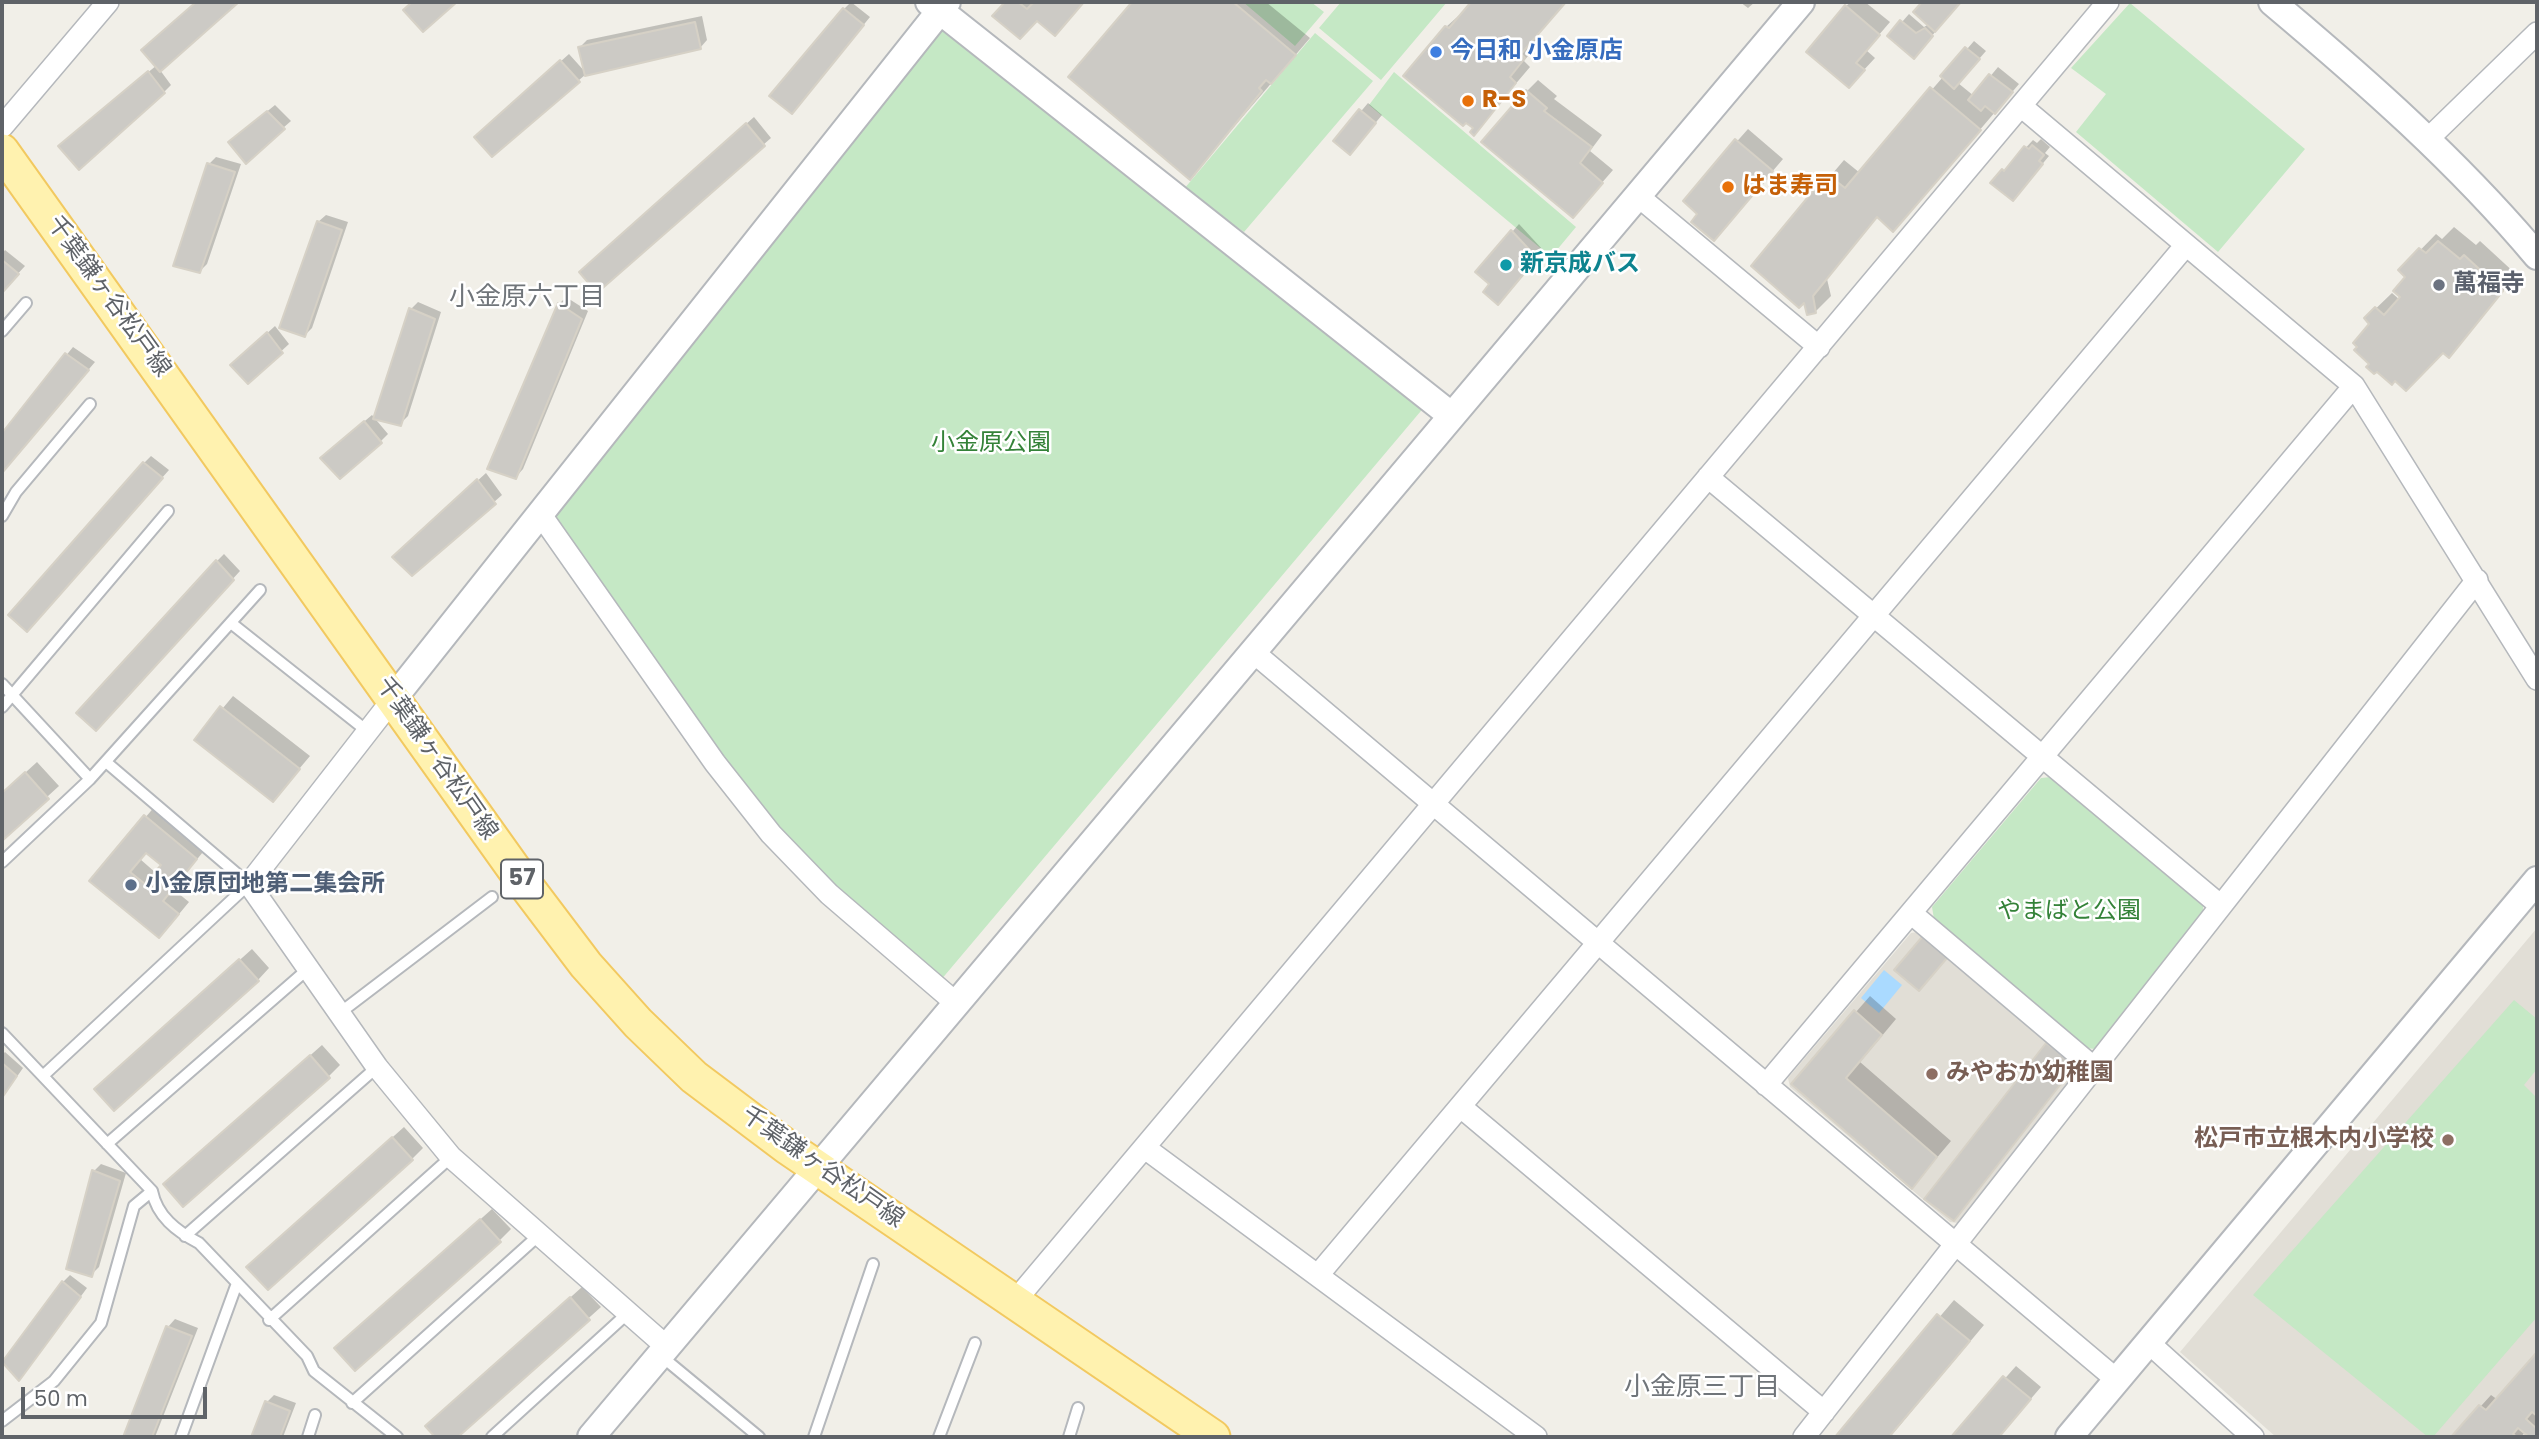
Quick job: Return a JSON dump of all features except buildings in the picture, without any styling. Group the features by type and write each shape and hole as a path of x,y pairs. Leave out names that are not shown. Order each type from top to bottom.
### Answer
{"main road":[{"name":"千葉鎌ヶ谷松戸線","path":"2,151 586,965 638,1023 694,1077 818,1169 1213,1437"}],"street":[{"path":"2,127 108,2"},
{"path":"591,1437 1801,2"},
{"path":"1015,1301 2108,2"},
{"path":"2272,2 2428,139 2479,190 2537,256"},
{"path":"663,1351 629,1312 538,1236 451,1157 377,1067 249,884 939,5 1452,416"},
{"path":"2428,139 2537,33"},
{"path":"2021,106 2354,386 2537,679"},
{"path":"1637,196 1819,346"},
{"path":"1318,1275 2186,245"},
{"path":"1766,1085 2354,386"},
{"path":"1709,477 2221,906"},
{"path":"541,515 715,763 771,834 829,894 957,1004"},
{"path":"1804,1437 2477,580"},
{"path":"1252,651 2118,1380"},
{"path":"2069,1437 2537,880"},
{"path":"1911,913 2093,1067"},
{"path":"1461,1107 1824,1412"},
{"path":"1145,1148 1536,1437"},
{"path":"2149,1343 2253,1437"}],"lane":[{"path":"2,331 26,303"},
{"path":"2,516 16,492 90,404"},
{"path":"2,707 168,511"},
{"path":"2,862 90,779 260,590"},
{"path":"231,623 367,731"},
{"path":"2,684 90,779"},
{"path":"45,1074 249,884 106,761"},
{"path":"341,1012 492,897"},
{"path":"107,1144 309,968"},
{"path":"2,1032 45,1074 152,1191 155,1205 185,1236 199,1243 236,1286 307,1356 314,1371 397,1437"},
{"path":"185,1236 377,1067"},
{"path":"269,1320 451,1157"},
{"path":"2,1421 54,1381 101,1323 134,1206 152,1191"},
{"path":"352,1403 538,1236"},
{"path":"814,1437 873,1264"},
{"path":"181,1437 236,1286"},
{"path":"492,1437 629,1312"},
{"path":"939,1437 975,1343"},
{"path":"663,1351 759,1437"},
{"path":"1069,1437 1078,1408"},
{"path":"308,1437 316,1415"}],"shaded area":[{"name":"松戸市立根木内小学校","path":"2537,928 2537,1437 2276,1437 2180,1352"},
{"name":"みやおか幼稚園","path":"1924,931 2077,1061 2077,1071 1958,1223 1950,1222 1790,1087 1788,1078 1911,933"}],"green space":[{"path":"1243,2 1311,2 1324,12 1295,46"},
{"path":"1341,2 1447,2 1381,80 1319,28"},
{"path":"2130,3 2305,149 2218,252 2076,132 2106,94 2071,68"},
{"name":"小金原公園","path":"940,11 1431,399 935,987 801,865 541,515"},
{"path":"1315,33 1373,81 1244,232 1184,189"},
{"path":"1394,72 1576,227 1551,257 1369,105"},
{"name":"やまばと公園","path":"2051,777 2203,904 2203,913 2095,1049 2086,1048 1934,919 1932,907 2041,778"},
{"name":"松戸市立根木内小学校","path":"2514,1000 2537,1019 2537,1069 2524,1085 2537,1098 2537,1317 2433,1437 2428,1437 2253,1295"}],"water":[{"path":"1884,970 1902,985 1879,1013 1861,998"}],"place":[{"name":"今日和 小金原店","path":"1436,52"},
{"name":"R-S","path":"1468,101"},
{"name":"はま寿司","path":"1728,187"},
{"name":"新京成バス","path":"1506,265"},
{"name":"萬福寺","path":"2439,285"},
{"name":"小金原団地第二集会所","path":"131,885"},
{"name":"みやおか幼稚園","path":"1932,1074"},
{"name":"松戸市立根木内小学校","path":"2448,1140"}],"district":[{"name":"小金原六丁目","path":"527,298"},
{"name":"小金原三丁目","path":"1702,1388"}]}
